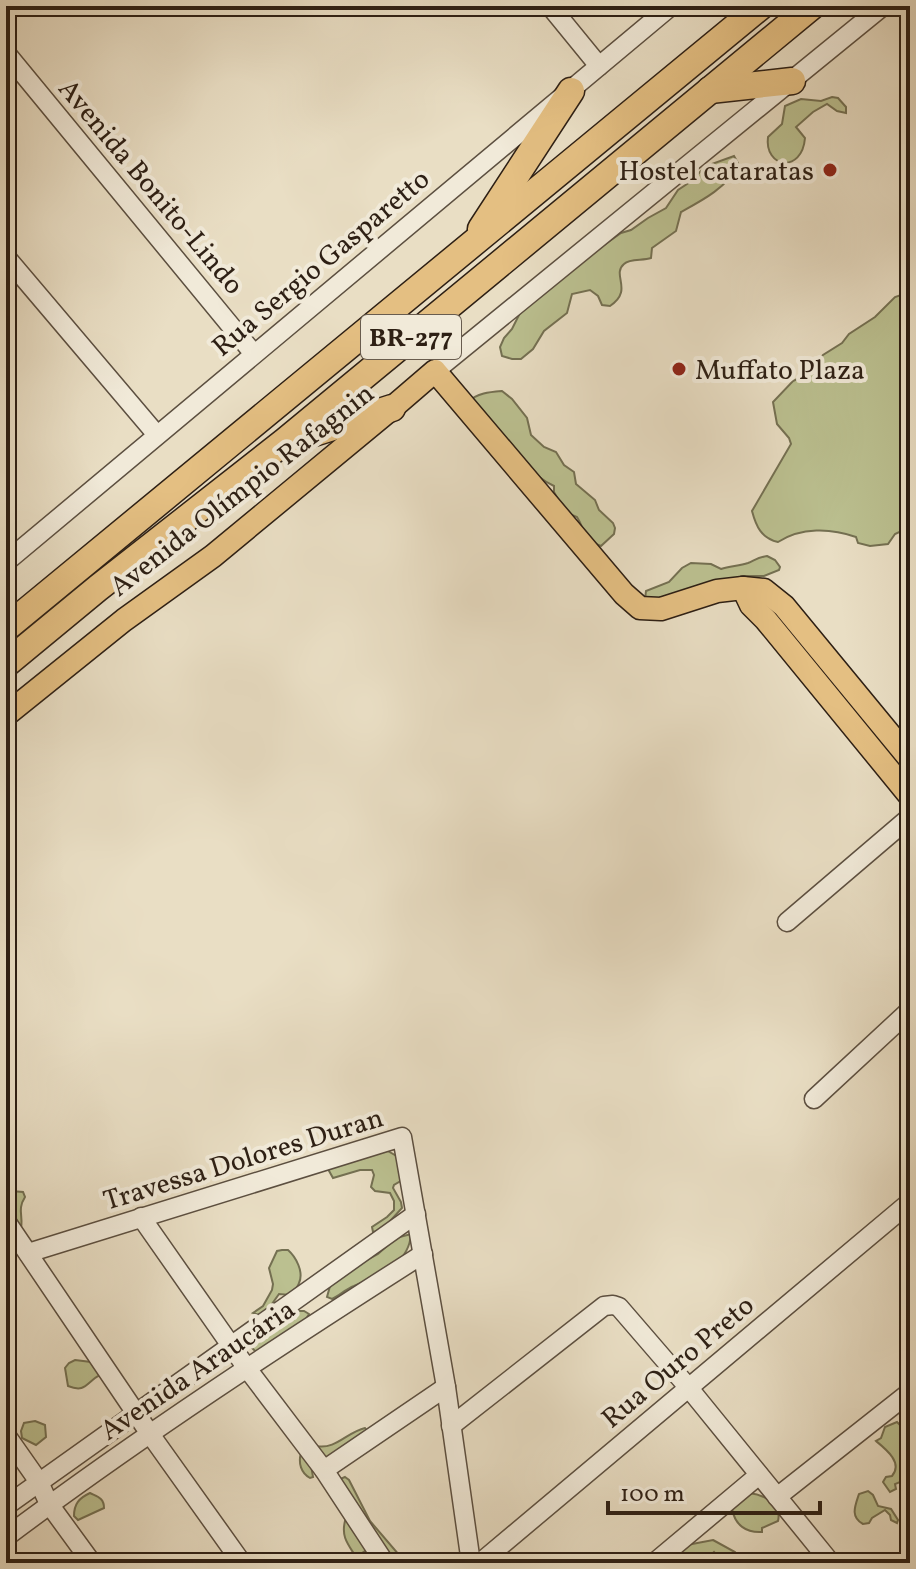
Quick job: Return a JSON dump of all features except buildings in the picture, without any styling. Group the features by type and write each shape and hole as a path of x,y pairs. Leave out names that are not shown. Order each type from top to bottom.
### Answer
{"highway":[{"name":"BR-277","path":"6,628 761,6"},
{"name":"BR-277","path":"6,664 284,442 812,6"},
{"path":"710,90 792,81"},
{"path":"468,249 571,91"},
{"path":"284,442 392,408"}],"main road":[{"name":"Avenida Olímpio Rafagnin","path":"6,715 124,620 213,556 435,371"},
{"path":"435,371 624,594 640,608 661,609 717,591 743,588 764,590 784,606 910,759"},
{"path":"743,588 751,605 910,796"}],"street":[{"path":"550,6 599,66"},
{"name":"Rua Sergio Gasparetto","path":"6,562 671,6"},
{"name":"Avenida Olímpio Rafagnin","path":"435,371 883,6"},
{"name":"Avenida Bonito-Lindo","path":"6,53 254,354"},
{"path":"6,257 157,435"},
{"path":"787,922 910,817"},
{"path":"814,1099 910,1010"},
{"name":"Travessa Dolores Duran","path":"28,1253 402,1137 416,1214"},
{"name":"Rua Ouro Preto","path":"480,1563 910,1202"},
{"path":"416,1214 446,1387 471,1563"},
{"name":"Avenida Araucária","path":"6,1506 416,1214"},
{"path":"141,1217 246,1367 324,1470 385,1563"},
{"path":"6,1221 150,1434 242,1563"},
{"name":"Avenida Araucária","path":"6,1537 246,1367 423,1254"},
{"path":"451,1426 604,1306 619,1307 831,1563"},
{"path":"324,1470 446,1387"},
{"path":"777,1497 910,1392"},
{"path":"6,1435 39,1482 49,1504 92,1563"},
{"path":"654,1563 759,1475"}],"green space":[{"path":"838,98 846,107 846,113 827,104 813,112 796,127 805,138 797,157 791,162 777,160 768,147 768,137 782,124 785,106 801,99 821,101"},
{"path":"734,156 739,165 734,173 713,193 681,212 676,231 652,248 651,258 624,264 620,273 622,289 617,300 610,306 602,305 598,296 590,290 572,294 567,313 544,331 533,349 521,359 502,356 500,347 521,311 545,293 560,276 621,233 666,208 678,190 706,166"},
{"path":"910,292 910,527 895,534 888,544 870,546 858,543 856,537 826,531 806,531 778,542 767,538 752,511 791,444 777,424 773,402 793,381 809,373 823,355 875,317 895,297"},
{"path":"502,391 527,418 531,435 544,447 556,452 564,465 574,472 576,484 595,500 599,510 613,523 614,534 601,546 586,537 577,517 565,512 554,486 531,471 468,402 480,395"},
{"path":"767,556 775,560 779,570 764,576 744,576 716,583 685,596 645,600 646,591 669,582 691,563 711,564 721,569"},
{"path":"386,1150 400,1158 404,1179 393,1188 402,1208 382,1230 373,1232 372,1227 394,1210 390,1193 375,1191 371,1187 372,1170 360,1170 333,1178 328,1169"},
{"path":"6,1188 23,1192 25,1197 21,1206 20,1232 6,1237"},
{"path":"411,1234 405,1254 391,1268 332,1299 327,1297 332,1279 378,1254 396,1238"},
{"path":"288,1250 300,1270 298,1284 291,1295 279,1294 270,1311 259,1315 253,1313 263,1306 272,1290 269,1268 277,1251"},
{"path":"299,1311 309,1314 306,1319 256,1352 251,1347 292,1313"},
{"path":"75,1360 91,1362 106,1373 83,1387 68,1386 65,1368"},
{"path":"35,1421 45,1425 46,1437 36,1445 22,1438 21,1431 24,1423"},
{"path":"897,1422 902,1427 902,1439 907,1450 905,1462 910,1467 910,1483 895,1484 896,1489 890,1492 883,1482 895,1471 895,1462 876,1441 881,1438 885,1427"},
{"path":"365,1428 367,1431 361,1442 311,1465 313,1477 302,1471 301,1453 316,1446 336,1443"},
{"path":"345,1477 370,1521 406,1563 374,1563 368,1549 356,1557 344,1532 345,1521 351,1521 340,1479"},
{"path":"868,1491 878,1506 891,1509 897,1523 885,1510 869,1523 863,1524 856,1518 859,1494"},
{"path":"90,1493 102,1500 104,1508 78,1520 74,1516 76,1505"},
{"path":"749,1493 766,1498 775,1505 779,1515 778,1521 762,1528 762,1532 742,1527 733,1515 732,1509"},
{"path":"713,1540 735,1552 744,1563 724,1563 714,1552 703,1563 664,1563 687,1545"}],"place":[{"name":"Hostel cataratas","path":"830,170"},
{"name":"Muffato Plaza","path":"679,369"}]}
